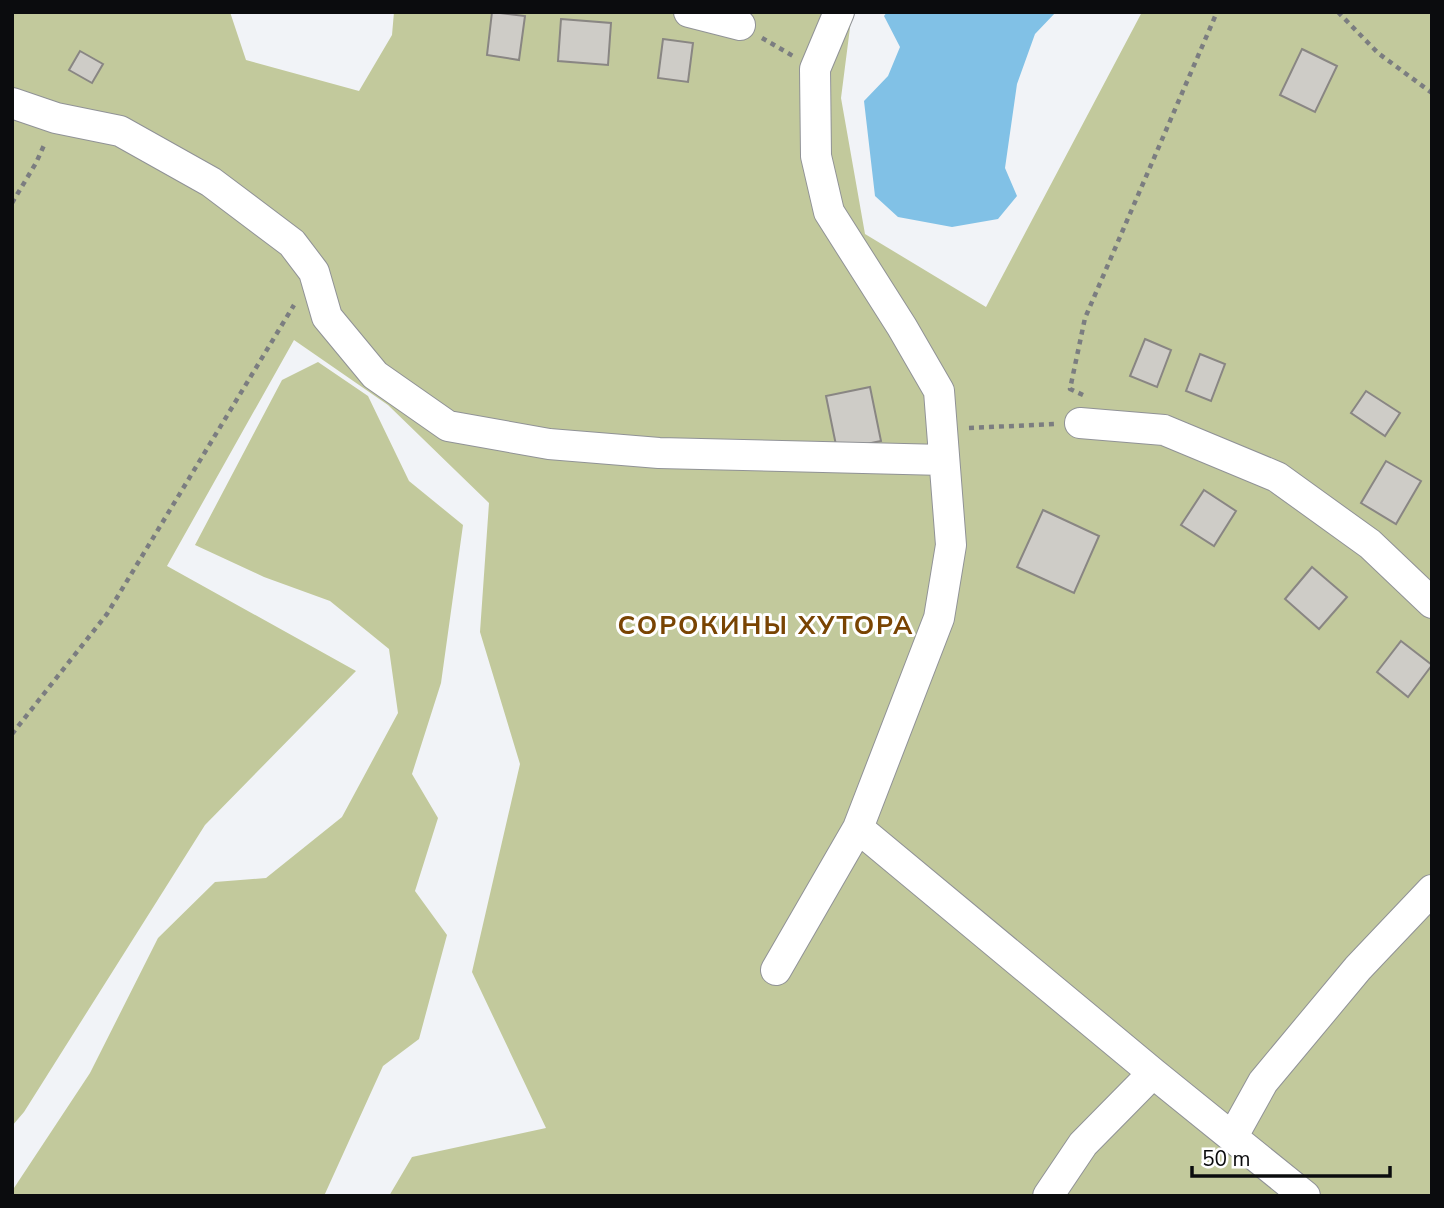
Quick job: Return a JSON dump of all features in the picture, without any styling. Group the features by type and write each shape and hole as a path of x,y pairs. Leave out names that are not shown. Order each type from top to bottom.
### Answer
{"street":[{"path":"689,12 740,25"},
{"path":"776,970 858,828 939,618 951,545 939,391 829,212 816,156 815,69 839,12"},
{"path":"12,103 57,118 120,131 211,182 292,243 314,272 327,317 375,376 448,426 549,444 659,453 944,460"},
{"path":"1087,411 1164,430 1277,477 1370,544 1432,603"},
{"path":"858,828 1305,1196"},
{"path":"1233,1136 1263,1082 1358,968 1432,890"},
{"path":"1048,1196 1083,1144 1153,1073"}],"path":[{"path":"1087,411 1070,389 1085,318 1217,12"},
{"path":"1338,12 1378,53 1432,93"},
{"path":"740,25 815,69"},
{"path":"12,203 36,163 57,118"},
{"path":"12,734 107,614 314,272"},
{"path":"941,429 1087,411"}],"green space":[{"path":"12,12 230,12 246,60 359,91 392,35 394,12 852,12 841,98 865,234 986,307 1142,12 1432,12 1432,1196 389,1196 412,1157 546,1128 472,972 520,764 480,632 489,503 388,405 294,340 167,566 356,671 205,825 24,1112 12,1126"},
{"path":"318,362 368,396 409,481 463,525 441,683 412,774 438,818 415,891 447,935 419,1039 383,1066 324,1196 12,1196 12,1191 90,1073 158,938 215,882 266,878 342,817 398,713 389,649 330,601 264,577 195,545 282,380"}],"water":[{"path":"887,12 1056,12 1035,34 1017,84 1005,168 1017,196 998,219 952,227 898,217 875,196 864,101 888,76 900,47 884,16"}],"building":[{"path":"492,12 525,16 519,60 487,55"},
{"path":"561,19 611,23 608,65 558,61"},
{"path":"663,39 693,43 688,82 658,78"},
{"path":"1302,49 1337,66 1315,112 1280,95"},
{"path":"80,51 103,64 92,83 69,70"},
{"path":"1145,339 1171,350 1157,387 1130,376"},
{"path":"1200,354 1225,364 1211,401 1186,391"},
{"path":"870,387 881,441 837,450 826,396"},
{"path":"1366,391 1400,413 1385,436 1351,413"},
{"path":"1386,461 1421,481 1396,524 1361,503"},
{"path":"1204,490 1236,511 1214,546 1181,525"},
{"path":"1043,510 1099,536 1074,593 1017,567"},
{"path":"1312,567 1347,597 1319,629 1285,599"},
{"path":"1401,641 1432,665 1408,697 1377,672"}],"district":[{"name":"СОРОКИНЫ ХУТОРА","path":"766,625"}]}
